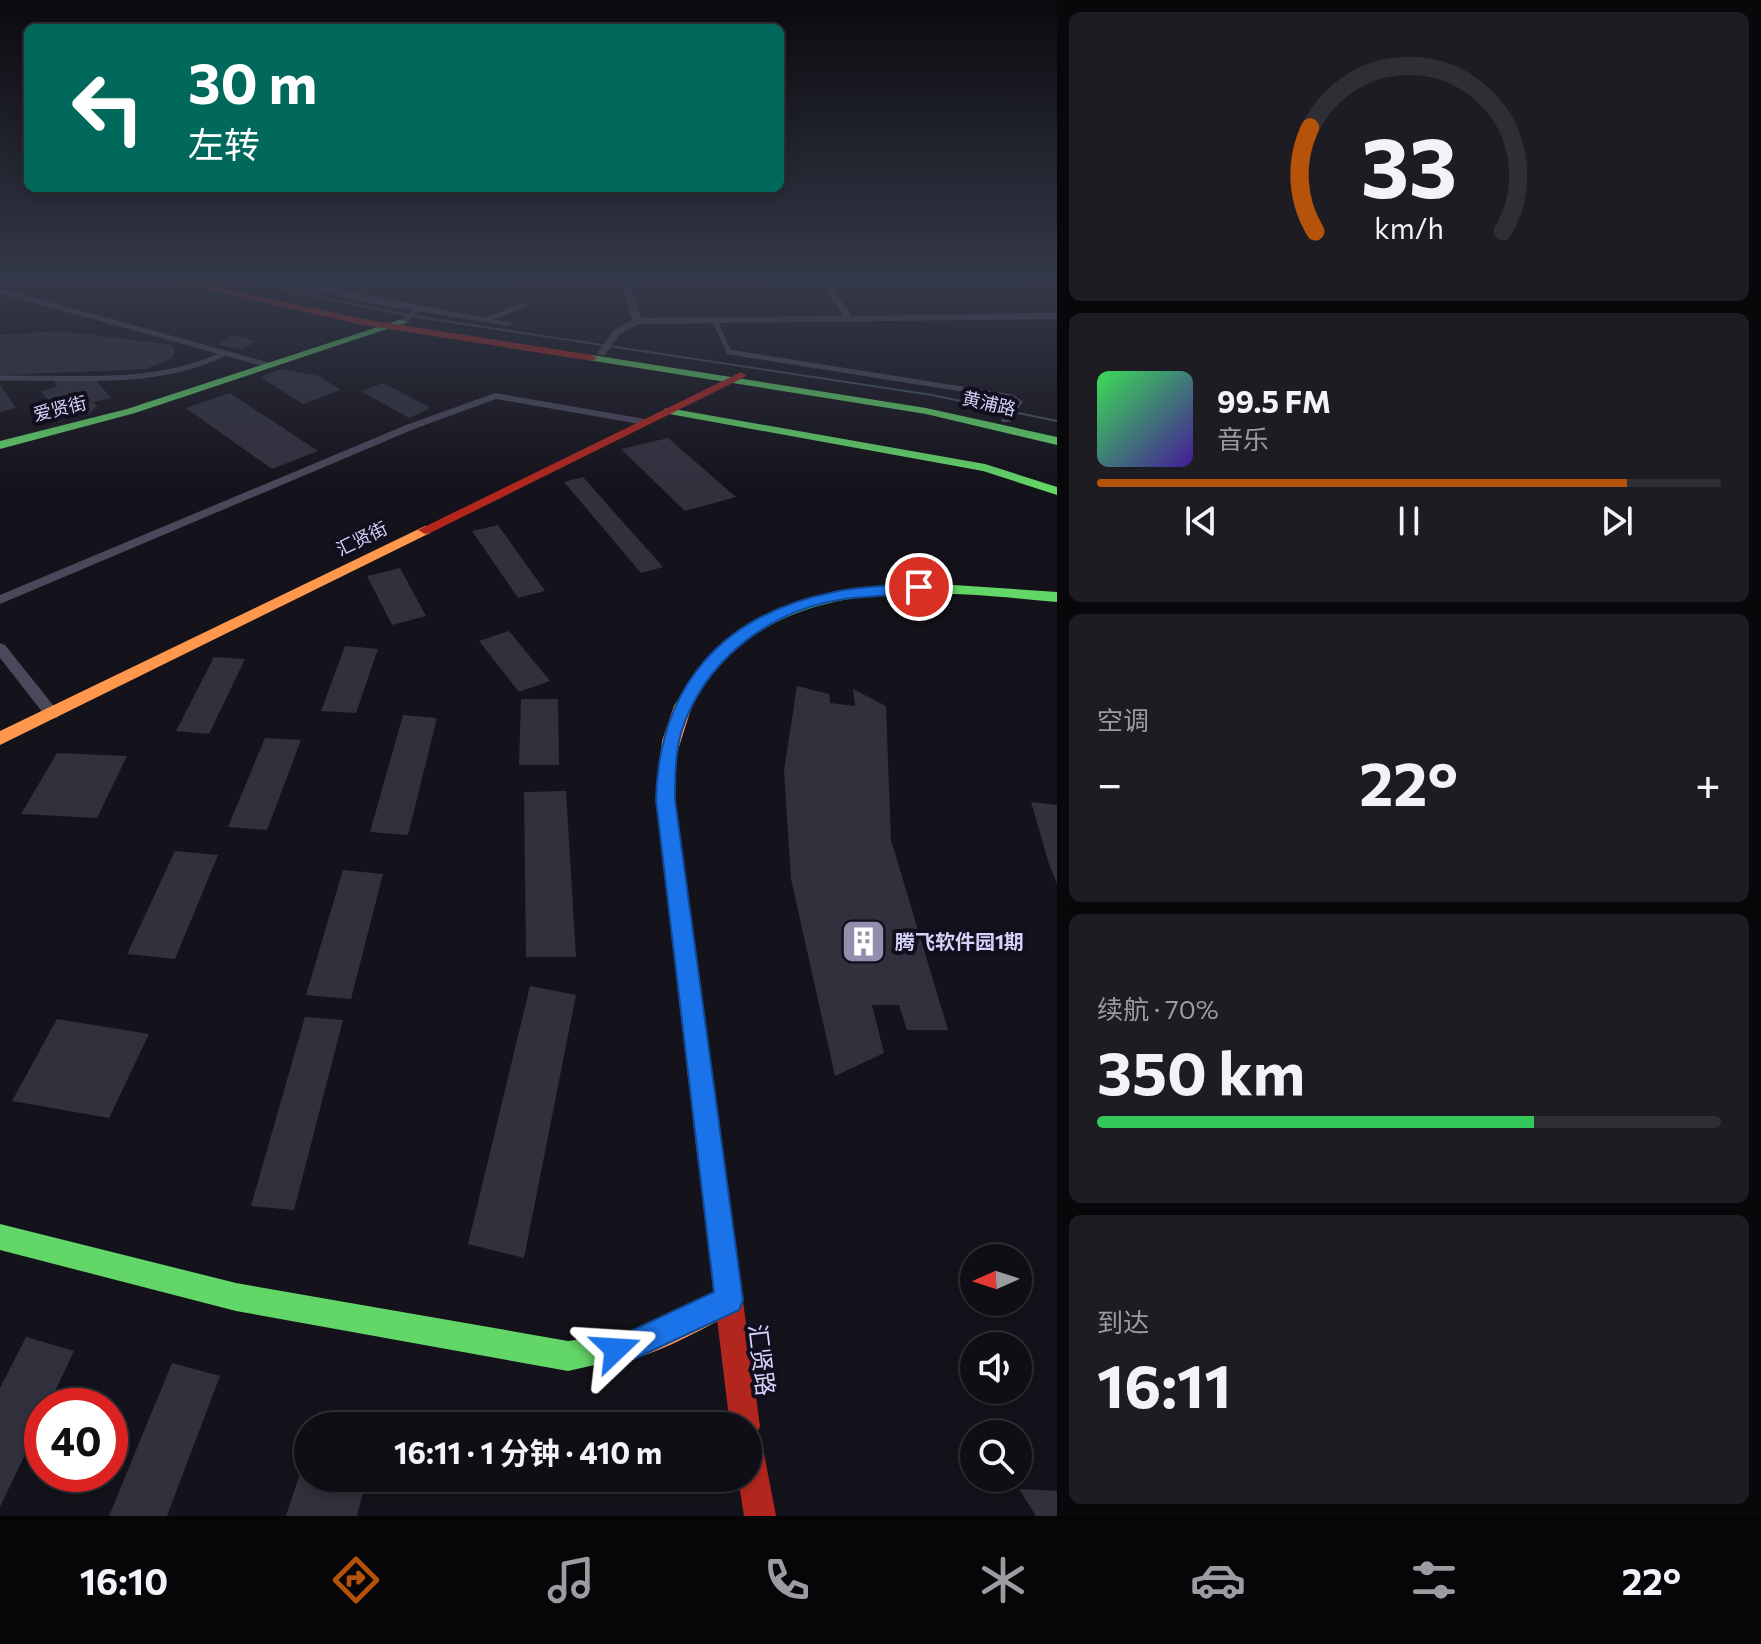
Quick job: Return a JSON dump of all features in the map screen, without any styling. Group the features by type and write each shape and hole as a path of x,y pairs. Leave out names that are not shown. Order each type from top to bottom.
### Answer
{"main road":[{"name":"爱贤街","path":"0,445 131,411 322,348"},
{"name":"黄浦路","path":"546,348 1006,420 1057,432"},
{"name":"黄浦路","path":"565,348 955,416 1057,441"},
{"name":"汇贤街","path":"0,739 736,378"},
{"path":"668,411 985,468 1057,491"},
{"name":"汇贤路","path":"743,1412 665,800 669,750 683,706 712,660 730,643 749,630 811,603 862,591 919,587 1057,597"},
{"path":"0,1237 236,1297 568,1356 634,1345 729,1300"},
{"path":"756,1492 760,1516"}],"street":[{"path":"602,353 606,348"},
{"path":"0,600 410,427 495,396 645,422"},
{"path":"1006,420 1018,401"},
{"path":"0,648 52,714"}],"lane":[{"path":"206,348 268,365"},
{"path":"727,348 729,352 741,355 1012,397 1018,401"},
{"path":"0,378 156,373 210,361 225,353"}],"building":[{"path":"0,348 175,350 172,358 146,369 0,375"},
{"path":"281,369 319,376 341,390 303,404 260,377"},
{"path":"63,376 94,378 111,398 93,402 97,406 89,414 56,411 41,391 57,387 54,383"},
{"path":"383,383 431,408 409,418 361,391"},
{"path":"0,385 16,408 0,412"},
{"path":"230,393 318,451 272,469 186,408"},
{"path":"668,438 736,497 685,511 621,449"},
{"path":"583,477 663,567 641,573 564,482"},
{"path":"498,525 545,591 518,598 472,531"},
{"path":"400,568 426,616 392,625 367,576"},
{"path":"509,631 550,681 519,692 479,641"},
{"path":"345,646 378,649 356,713 321,711"},
{"path":"214,657 245,659 209,734 176,731"},
{"name":"腾飞软件园1期","path":"797,686 829,694 830,703 855,706 853,689 886,706 891,840 948,1030 907,1030 899,1005 872,1005 884,1053 835,1076 791,879 784,771"},
{"path":"521,699 558,699 559,765 519,765"},
{"path":"403,715 437,718 408,835 370,832"},
{"path":"265,738 301,740 267,830 228,827"},
{"path":"57,753 127,756 97,818 21,814"},
{"path":"566,791 576,957 526,957 524,792"},
{"path":"1031,802 1057,805 1057,884 1049,864"},
{"path":"175,851 218,855 175,959 127,954"},
{"path":"343,870 383,874 351,999 306,995"},
{"path":"530,986 576,995 524,1258 468,1244"},
{"path":"305,1017 343,1020 294,1210 251,1206"},
{"path":"57,1019 149,1034 109,1118 12,1101"},
{"path":"26,1337 74,1351 57,1388 24,1388 24,1457 0,1507 0,1388"},
{"path":"172,1363 220,1376 167,1516 109,1516 119,1492 128,1492 128,1470"},
{"path":"1057,1491 1057,1516 1036,1516 1021,1492"},
{"path":"294,1492 363,1492 357,1516 286,1516"}],"tram line":[{"path":"620,348 932,395 1057,421"}],"traffic: fast":[{"path":"0,445 131,411 324,348"},
{"path":"592,358 926,411 1057,441"},
{"path":"668,411 985,468 1057,491"},
{"path":"683,706 714,661 753,629 798,607 848,595 900,590 954,589 1057,597"},
{"path":"0,1237 236,1297 568,1356 611,1349"}],"traffic: slow":[{"path":"0,739 425,530"},
{"path":"683,706 668,753 665,802 711,1162"},
{"path":"611,1349 634,1345 729,1300"}],"traffic: jam":[{"path":"527,348 592,358"},
{"path":"425,530 741,375"},
{"path":"711,1162 743,1412"},
{"path":"756,1492 760,1516"}],"place":[{"name":"腾飞软件园1期","path":"864,942"}],"route":[{"path":"616,1349 634,1345 729,1300 665,800 666,765 672,734 683,706 712,660 749,630 790,610 835,596 919,587"}]}
